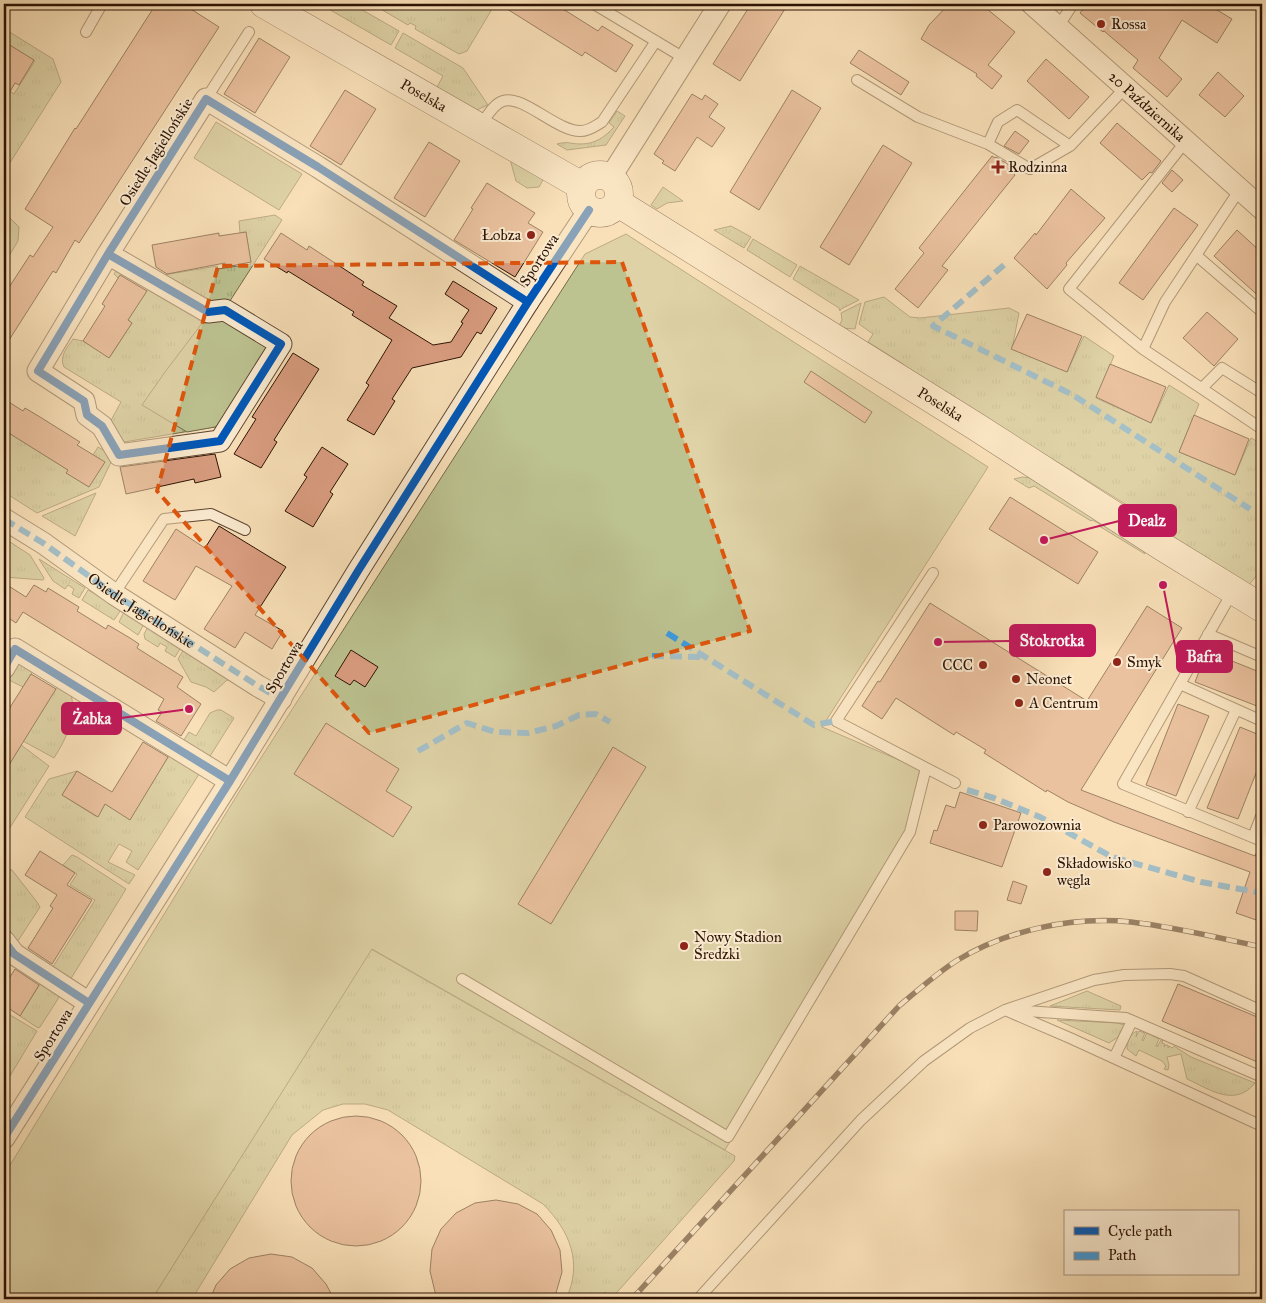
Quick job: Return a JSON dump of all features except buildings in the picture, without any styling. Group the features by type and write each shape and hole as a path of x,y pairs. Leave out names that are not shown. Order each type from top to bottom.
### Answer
{"street":[{"name":"Poselska","path":"264,4 480,126 586,198"},
{"path":"614,190 602,175 587,179 586,198 596,214 613,210 614,190 684,58 720,4"},
{"name":"20 Października","path":"1032,4 1262,209"},
{"name":"Osiedle Jagiellońskie","path":"108,254 208,312 225,310 281,344 220,441 119,455 102,426 87,415 84,402 38,371 108,254 206,99 318,167 528,302"},
{"name":"Poselska","path":"614,190 960,416 1262,608"},
{"name":"Sportowa","path":"4,1138 230,781 358,571 528,302 586,198"},
{"name":"Osiedle Jagiellońskie","path":"4,518 43,543 114,594 281,699"},
{"path":"4,668 15,649 230,781"},
{"path":"4,941 14,954 89,1003"}],"lane":[{"path":"86,32 102,4"},
{"path":"594,4 684,58"},
{"path":"1058,27 1073,4"},
{"path":"206,99 248,32"},
{"path":"480,126 495,106 504,100 517,102 566,129 579,131 590,129 602,122 656,41"},
{"path":"857,80 918,117 988,144 1030,169 1070,146 1126,87"},
{"path":"988,144 998,122 1017,110 1070,146"},
{"path":"1186,141 1069,289 1143,348 1262,429"},
{"path":"1143,348 1165,302 1240,189"},
{"path":"1197,256 1262,312"},
{"path":"1202,388 1222,368 1262,392"},
{"path":"114,594 164,519 211,514 245,530"},
{"path":"933,573 836,721 955,783"},
{"path":"1234,590 1123,784 1258,839 1262,814"},
{"path":"1208,634 1262,657"},
{"path":"1180,684 1262,721"},
{"path":"1188,812 1236,710"},
{"path":"462,979 728,1137 910,832 926,768"},
{"path":"698,1299 861,1120 924,1061 970,1028 1005,1010 1094,980 1124,975 1170,974 1184,976 1262,1011"},
{"path":"1005,1010 1126,1018 1262,1077"},
{"path":"1005,1010 1262,1126"},
{"path":"1114,1058 1132,1021"}],"highlighted area":[{"path":"622,262 750,631 369,733 157,491 218,266"}],"green space":[{"path":"320,4 352,4 399,31 391,45"},
{"path":"372,4 495,4 467,51 459,54 415,29 416,26 410,23 408,25"},
{"path":"8,31 53,59 61,82 4,172 4,104 11,92 14,94 35,61 4,43 4,32"},
{"path":"403,33 463,68 488,105 474,111 435,91 443,76 395,48"},
{"path":"617,111 625,116 606,145 567,150 557,144 586,144 599,139 614,127 609,123"},
{"path":"216,122 302,174 279,210 194,158"},
{"path":"510,159 545,176 539,187 527,188 516,181"},
{"path":"663,187 683,201 667,203 657,209 651,205"},
{"path":"4,215 8,216 19,227 18,241 4,264"},
{"path":"275,215 282,220 228,304 210,308 158,276 217,266 218,269 251,264 246,232 240,233 239,221"},
{"path":"731,226 751,237 744,248 714,230"},
{"path":"626,234 988,467 822,727 920,769 901,853 725,1150 372,949 152,1299 4,1299 4,1175 239,792 585,254"},
{"path":"753,239 797,265 790,277 747,250"},
{"path":"119,266 206,318 226,425 118,443 109,424 121,402 64,367 62,359 73,339 83,341 110,357 132,323 128,320 149,287 123,271 119,279 114,274"},
{"path":"800,266 859,300 840,311 839,308 793,279"},
{"path":"884,297 910,317 920,318 1009,308 1019,313 1012,349 1067,372 1084,336 1114,356 1096,398 1151,423 1169,385 1199,404 1179,452 1235,475 1251,438 1262,444 1262,575 1259,573 1247,587 1191,552 1164,528 983,416 915,378 903,364 868,342 873,334 859,324 865,302"},
{"path":"861,303 855,329 841,328 839,326 842,320 841,313"},
{"path":"222,315 273,345 226,425 187,432 142,405 206,318"},
{"path":"4,430 68,470 67,473 89,487 93,455 98,447 113,456 113,458 99,487 37,513 4,492"},
{"path":"1030,478 1140,545 1145,554 1099,526 1100,524 1091,521 1034,486 1029,488 1014,479"},
{"path":"96,493 75,536 42,516"},
{"path":"4,538 30,555 44,578 43,580 4,577"},
{"path":"39,559 85,588 79,598 72,594 74,589 68,585 65,589 53,581"},
{"path":"88,590 121,610 114,620 82,600"},
{"path":"124,612 144,624 138,635 119,622"},
{"path":"148,627 181,647 175,657 165,651 167,647 160,643 158,647 145,639 144,634"},
{"path":"184,649 229,680 214,692 191,682 178,659"},
{"path":"20,661 33,671 23,687 5,678"},
{"path":"57,687 70,691 73,709 67,734 54,758 23,741"},
{"path":"221,710 234,718 207,761 180,746 189,732 196,736 210,713"},
{"path":"21,745 49,766 4,837 4,773"},
{"path":"170,754 201,771 138,870 126,862 132,851 119,844 108,862 135,875 129,884 25,817 49,779 77,771 62,795 97,817 105,804 130,819"},
{"path":"72,855 126,889 67,985 49,973 95,900 70,885 77,874 63,865"},
{"path":"4,868 12,870 40,907 14,947 4,933"},
{"path":"371,949 735,1156 734,1161 611,1299 608,1299 610,1297 605,1292 598,1299 566,1299 573,1273 571,1248 567,1236 560,1225 543,1204 388,1110 365,1104 343,1104 323,1110 292,1135 192,1299 152,1299"},
{"path":"42,981 59,994 58,999 38,1028 20,1016"},
{"path":"1087,991 1121,1006 1120,1010 1050,1006"},
{"path":"5,1012 37,1031 4,1086 4,1014"},
{"path":"1057,1020 1118,1023 1124,1025 1118,1037 1109,1043"},
{"path":"1137,1031 1136,1037 1139,1031 1145,1033 1143,1041 1147,1033 1159,1039 1157,1047 1161,1040 1163,1040 1164,1047 1168,1045 1168,1048 1169,1046 1172,1048 1174,1046 1191,1057 1255,1083 1239,1094 1230,1095 1213,1091 1187,1079 1181,1054 1167,1057 1168,1070 1164,1069 1166,1066 1162,1061 1139,1050 1136,1056 1127,1049 1129,1038"}],"railway":[{"path":"632,1299 899,1006 956,961 976,950 1018,933 1086,921 1147,924 1262,947"}],"marked path":[{"path":"1004,265 933,326 1073,395 1250,509"},
{"path":"4,519 43,543 114,594 281,699"},
{"path":"667,633 814,725 836,721"},
{"path":"652,656 706,657"},
{"path":"418,751 467,723 495,732 528,733 556,726 579,715 596,714 610,722"},
{"path":"967,790 994,798 1040,817 1112,857 1201,882 1262,893"}],"cycle path":[{"path":"108,254 208,312 225,310 281,344 220,441 119,455 102,426 87,415 84,401 38,371 108,254 206,99 318,167 528,302"},
{"path":"4,1138 230,781 358,571 528,302 589,210"},
{"path":"4,668 15,649 230,781"},
{"path":"4,941 14,954 89,1003"}],"place":[{"name":"Rossa","path":"1101,24"},
{"name":"Rodzinna","path":"998,167"},
{"name":"Łobza","path":"531,235"},
{"name":"Dealz","path":"1044,540"},
{"name":"Bafra","path":"1163,585"},
{"name":"Stokrotka","path":"938,642"},
{"name":"Smyk","path":"1117,662"},
{"name":"CCC","path":"983,665"},
{"name":"Neonet","path":"1016,679"},
{"name":"A Centrum","path":"1019,703"},
{"name":"Żabka","path":"189,709"},
{"name":"Parowozownia","path":"983,825"},
{"name":"Składowisko węgla","path":"1047,872"},
{"name":"Nowy Stadion Średzki","path":"684,946"}]}
